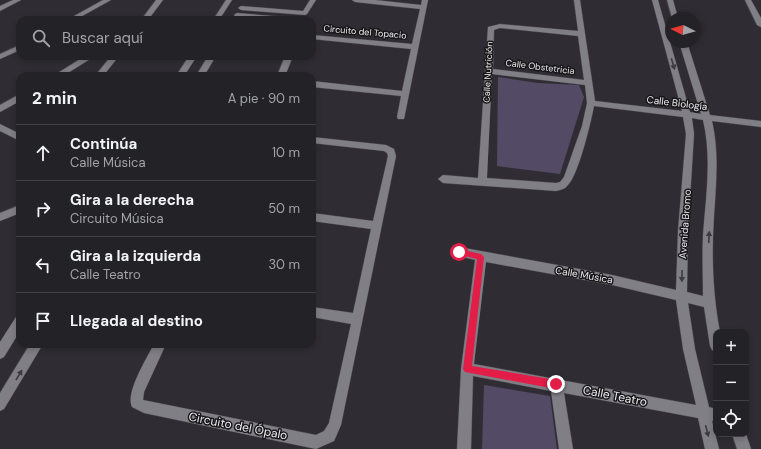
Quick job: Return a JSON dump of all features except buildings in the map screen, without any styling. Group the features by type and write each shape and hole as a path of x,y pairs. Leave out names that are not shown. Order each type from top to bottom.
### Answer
{"street":[{"path":"0,8 18,0"},
{"path":"78,16 108,0"},
{"path":"147,16 160,0"},
{"path":"219,16 229,0"},
{"path":"237,16 246,0"},
{"path":"241,8 305,13 312,0"},
{"name":"Circuito del Topacio","path":"355,0 424,3 401,117"},
{"path":"443,179 556,187 563,185 568,179 586,126 591,103 577,0"},
{"name":"Avenida Bromo","path":"654,0 687,116 690,134 682,232 681,296 689,349 702,412 712,449"},
{"path":"670,0 674,12"},
{"path":"748,0 761,25"},
{"name":"Calle Nutrición","path":"482,182 490,32 494,27 500,26 581,34"},
{"name":"Circuito del Topacio","path":"316,37 415,47"},
{"path":"685,48 707,118 712,139 713,172 708,237 709,304 713,329"},
{"path":"0,57 16,49"},
{"path":"64,72 84,60"},
{"path":"102,72 112,60"},
{"path":"183,72 190,60"},
{"path":"202,72 210,60"},
{"path":"283,72 287,60"},
{"name":"Calle Obstetricia","path":"489,71 588,83"},
{"path":"316,84 406,94"},
{"path":"0,109 16,99"},
{"name":"Calle Biología","path":"591,103 761,124"},
{"path":"0,127 16,136"},
{"name":"Circuito del Ópalo","path":"158,348 138,391 136,403 144,407 316,442 329,436 335,425 392,156 391,151 386,148 316,140"},
{"path":"0,217 16,211"},
{"path":"316,218 377,226"},
{"name":"Calle Música","path":"459,252 612,280 709,304"},
{"path":"464,449 467,369 481,257"},
{"path":"316,313 358,319"},
{"path":"0,353 16,327"},
{"path":"0,405 35,348"},
{"name":"Calle Teatro","path":"467,369 556,384 713,414"},
{"path":"556,384 566,449"},
{"path":"740,437 744,449"}],"shaded area":[{"path":"498,77 538,83 579,85 584,97 560,174 497,166"},
{"path":"484,385 550,396 557,449 482,449"}],"route":[{"path":"459,252 481,257 467,369 556,384"}]}
